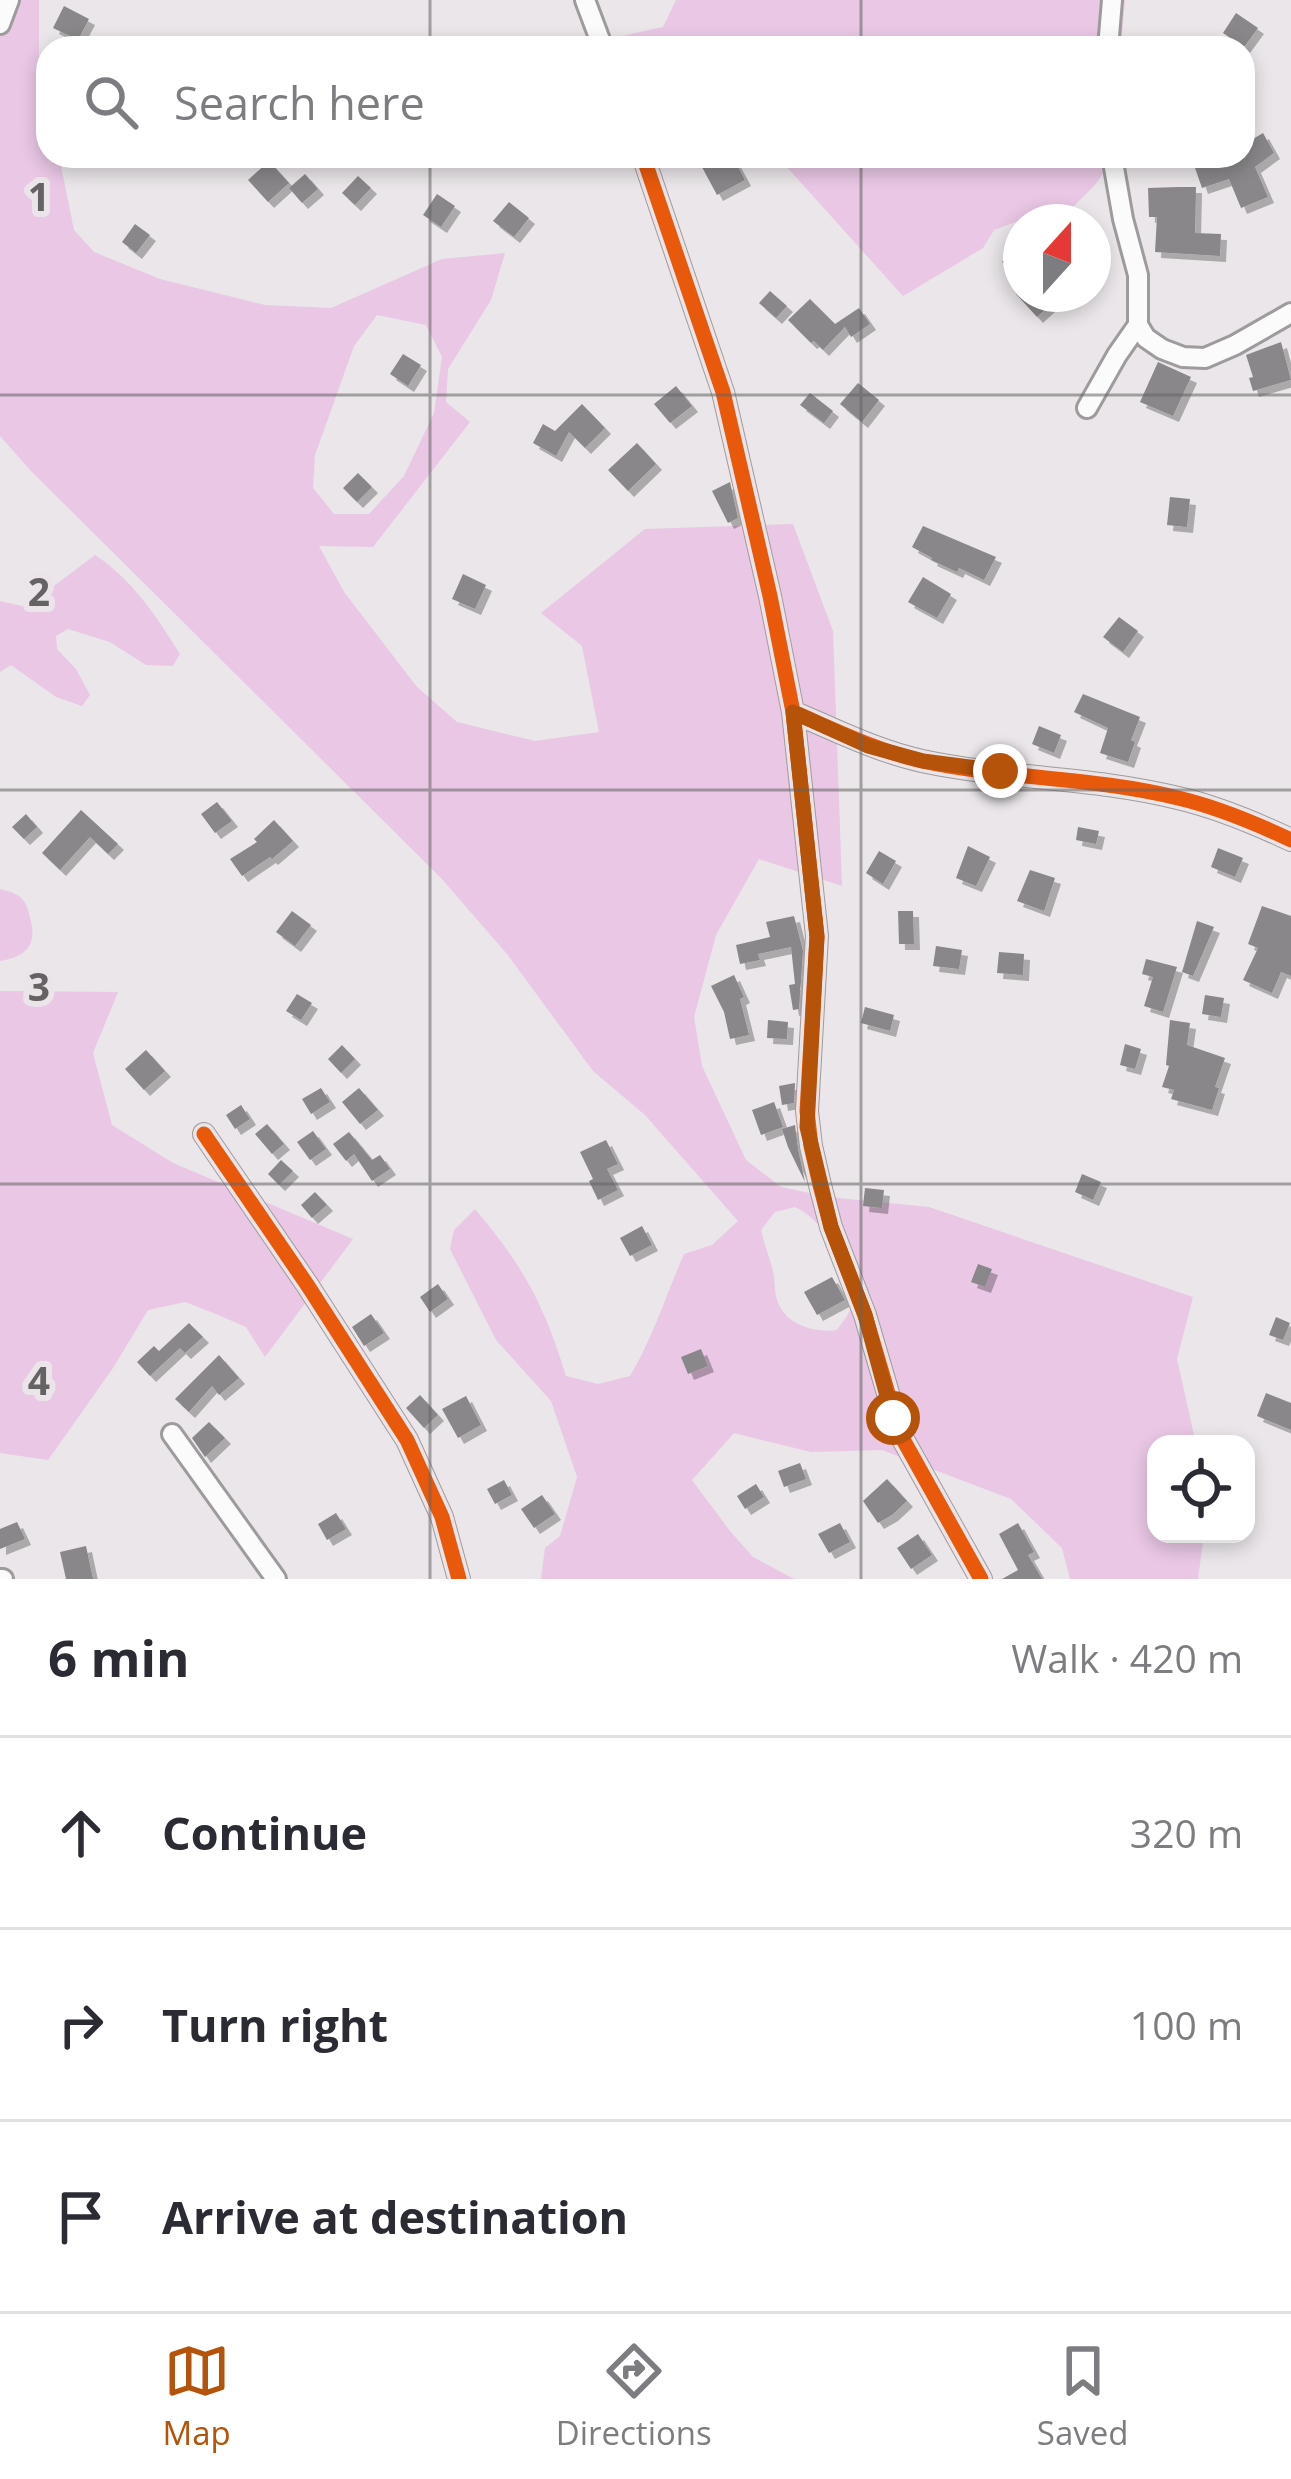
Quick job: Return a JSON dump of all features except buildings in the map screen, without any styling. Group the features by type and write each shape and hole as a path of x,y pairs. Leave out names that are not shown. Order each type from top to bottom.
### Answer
{"street":[{"path":"0,24 9,0"},
{"path":"585,0 598,36"},
{"path":"1109,36 1112,0"},
{"path":"647,168 723,392 793,712 817,937 807,1111 811,1146 831,1227 865,1315 900,1434 981,1579"},
{"path":"1114,168 1138,275 1138,326 1146,338 1183,357 1205,358 1291,313"},
{"path":"1087,408 1138,326"},
{"path":"793,712 868,746 923,761 1180,798 1291,840"},
{"path":"204,1135 407,1440 442,1516 459,1579"},
{"path":"172,1434 276,1579"}],"shaded area":[{"path":"0,0 39,0 36,168 61,168 74,230 94,252 160,279 265,305 331,308 442,259 505,253 491,300 448,369 446,402 470,422 373,547 319,546 344,592 417,687 457,722 535,741 599,732 582,646 541,613 645,529 793,524 833,631 842,886 759,859 716,935 694,1017 702,1066 746,1160 781,1187 828,1197 929,1207 1193,1297 1177,1359 1194,1435 1147,1435 1147,1543 1203,1543 1198,1579 1070,1579 1062,1548 1011,1499 882,1450 811,1452 734,1433 692,1480 753,1557 794,1579 541,1579 545,1548 560,1536 577,1477 551,1401 496,1340 450,1249 454,1230 475,1209 530,1287 566,1376 598,1384 630,1376 684,1254 712,1245 738,1221 645,1115 593,1071 507,954 441,878 0,436","holes":["377,315 426,325 442,357 434,413 404,476 369,514 334,514 313,488 315,455 354,346","795,1207 817,1223 837,1248 850,1277 851,1307 837,1330 812,1329 784,1312 761,1230 775,1212"]},
{"path":"676,0 1125,0 1122,36 622,36 663,27"},
{"path":"788,168 1107,168 1076,204 1003,204 1003,227 994,230 983,248 903,296"},
{"path":"95,555 132,587 180,654 173,666 146,665 110,642 68,629 56,636 57,649 76,669 90,695 82,706 56,697 11,665 0,672 0,601 22,606 34,601"},
{"path":"0,889 24,901 32,938 26,950 0,961"},
{"path":"0,991 118,992 93,1053 112,1125 173,1163 353,1239 265,1357 246,1327 216,1314 185,1302 148,1310 48,1460 0,1453"}],"cycle path":[{"path":"647,168 723,392 793,712 817,936 807,1111 820,1185 900,1434 981,1579"},
{"path":"793,712 905,757 1146,791 1221,811 1291,840"},
{"path":"204,1134 407,1440 442,1517 459,1579"}],"route":[{"path":"893,1418 865,1315 831,1227 807,1127 817,937 793,712 868,746 923,761 1000,771"}]}
